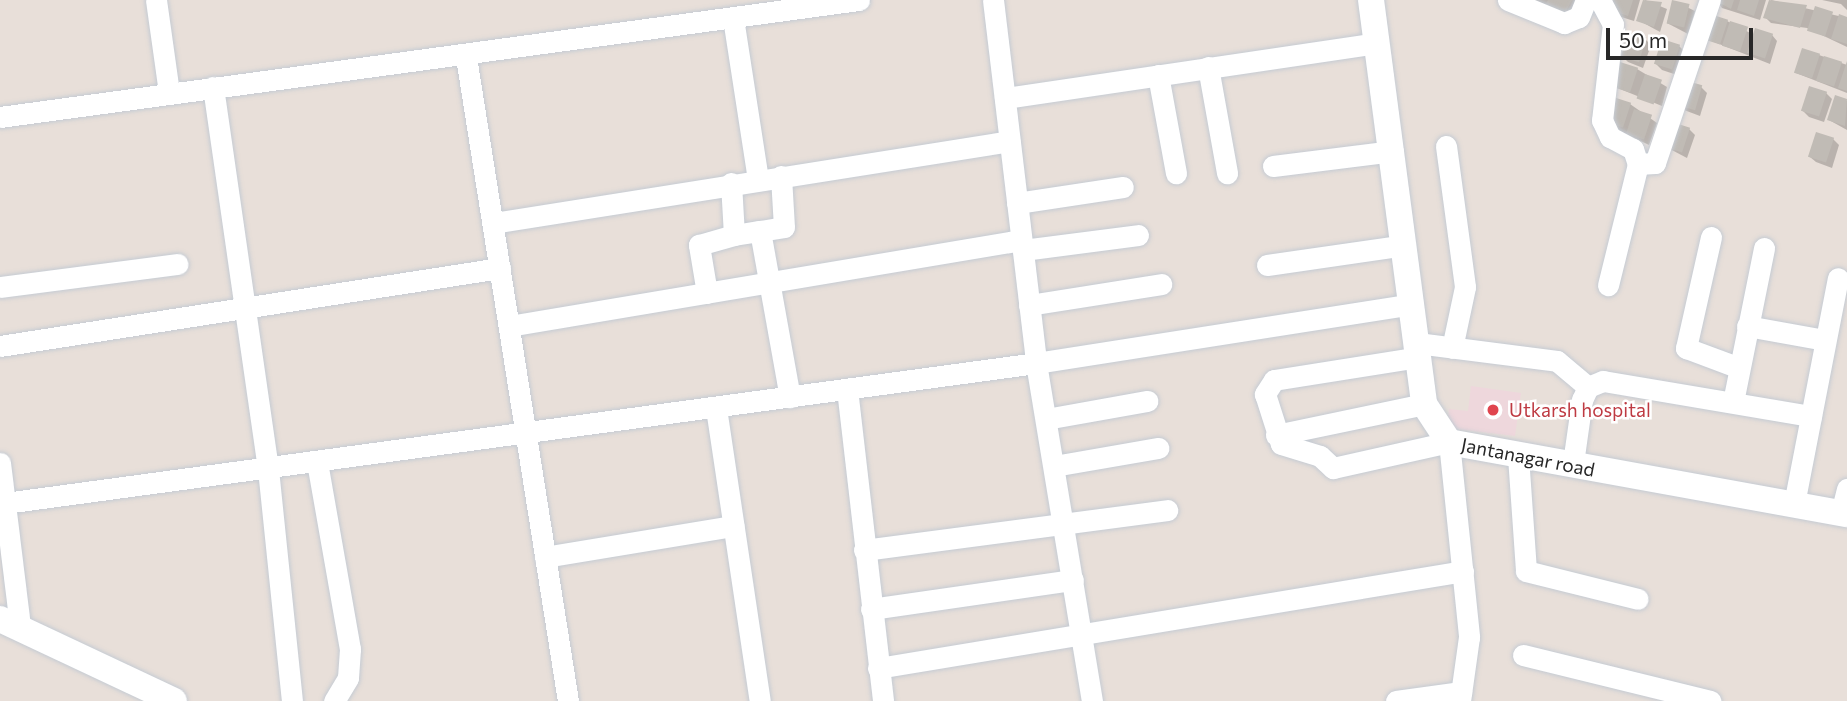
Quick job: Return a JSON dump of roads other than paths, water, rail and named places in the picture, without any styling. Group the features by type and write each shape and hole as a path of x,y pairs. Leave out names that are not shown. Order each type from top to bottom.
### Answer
{"street":[{"path":"0,117 169,92 466,57 733,18 776,6 859,0"},
{"path":"993,0 1036,363 1092,701"},
{"name":"Jantanagar road","path":"1371,0 1393,150 1424,404 1449,442 1794,504 1845,505"},
{"path":"1508,0 1564,23 1579,17 1587,0"},
{"path":"1600,0 1613,31 1602,121 1610,137 1633,149 1638,164 1608,285"},
{"path":"1638,164 1655,163 1710,0"},
{"path":"161,1 169,92"},
{"path":"733,18 758,179"},
{"path":"1005,98 1378,43"},
{"path":"466,57 568,701"},
{"path":"1208,67 1227,173"},
{"path":"1158,75 1176,173"},
{"path":"213,87 268,469 292,701"},
{"path":"493,223 731,183 1010,141"},
{"path":"1446,146 1465,287 1452,348"},
{"path":"1273,166 1393,150"},
{"path":"707,293 699,245 734,235 784,227 781,176"},
{"path":"731,183 734,235"},
{"path":"1017,204 1123,187"},
{"path":"760,231 772,282 790,397"},
{"path":"509,326 772,282 1022,245 1138,235"},
{"path":"1712,237 1686,348 1737,367"},
{"path":"1267,265 1405,245"},
{"path":"1732,402 1737,367 1764,248"},
{"path":"0,286 178,264"},
{"path":"0,346 500,268"},
{"path":"1794,504 1838,278"},
{"path":"1029,305 1161,284"},
{"path":"5,503 526,435 1036,363 1411,304"},
{"path":"1747,326 1825,340"},
{"path":"1396,701 1461,697 1469,636 1449,442 1343,469 1328,467 1320,456 1285,449 1276,435 1265,394 1274,380 1418,350 1452,348 1557,361 1588,387"},
{"path":"1588,387 1613,382 1811,416"},
{"path":"1573,463 1588,387"},
{"path":"847,389 883,701"},
{"path":"1046,419 1147,401"},
{"path":"1276,435 1424,404"},
{"path":"716,408 760,701"},
{"path":"1054,466 1158,448"},
{"path":"1518,456 1526,571 1638,599"},
{"path":"317,462 350,649 348,678 334,701"},
{"path":"0,463 5,503 10,623 161,698"},
{"path":"864,550 1167,510"},
{"path":"545,557 733,526"},
{"path":"878,668 1079,632 1463,571"},
{"path":"871,609 1073,580"},
{"path":"1523,654 1640,693 1710,701"}],"place":[{"name":"Utkarsh hospital","path":"1493,410"}]}
